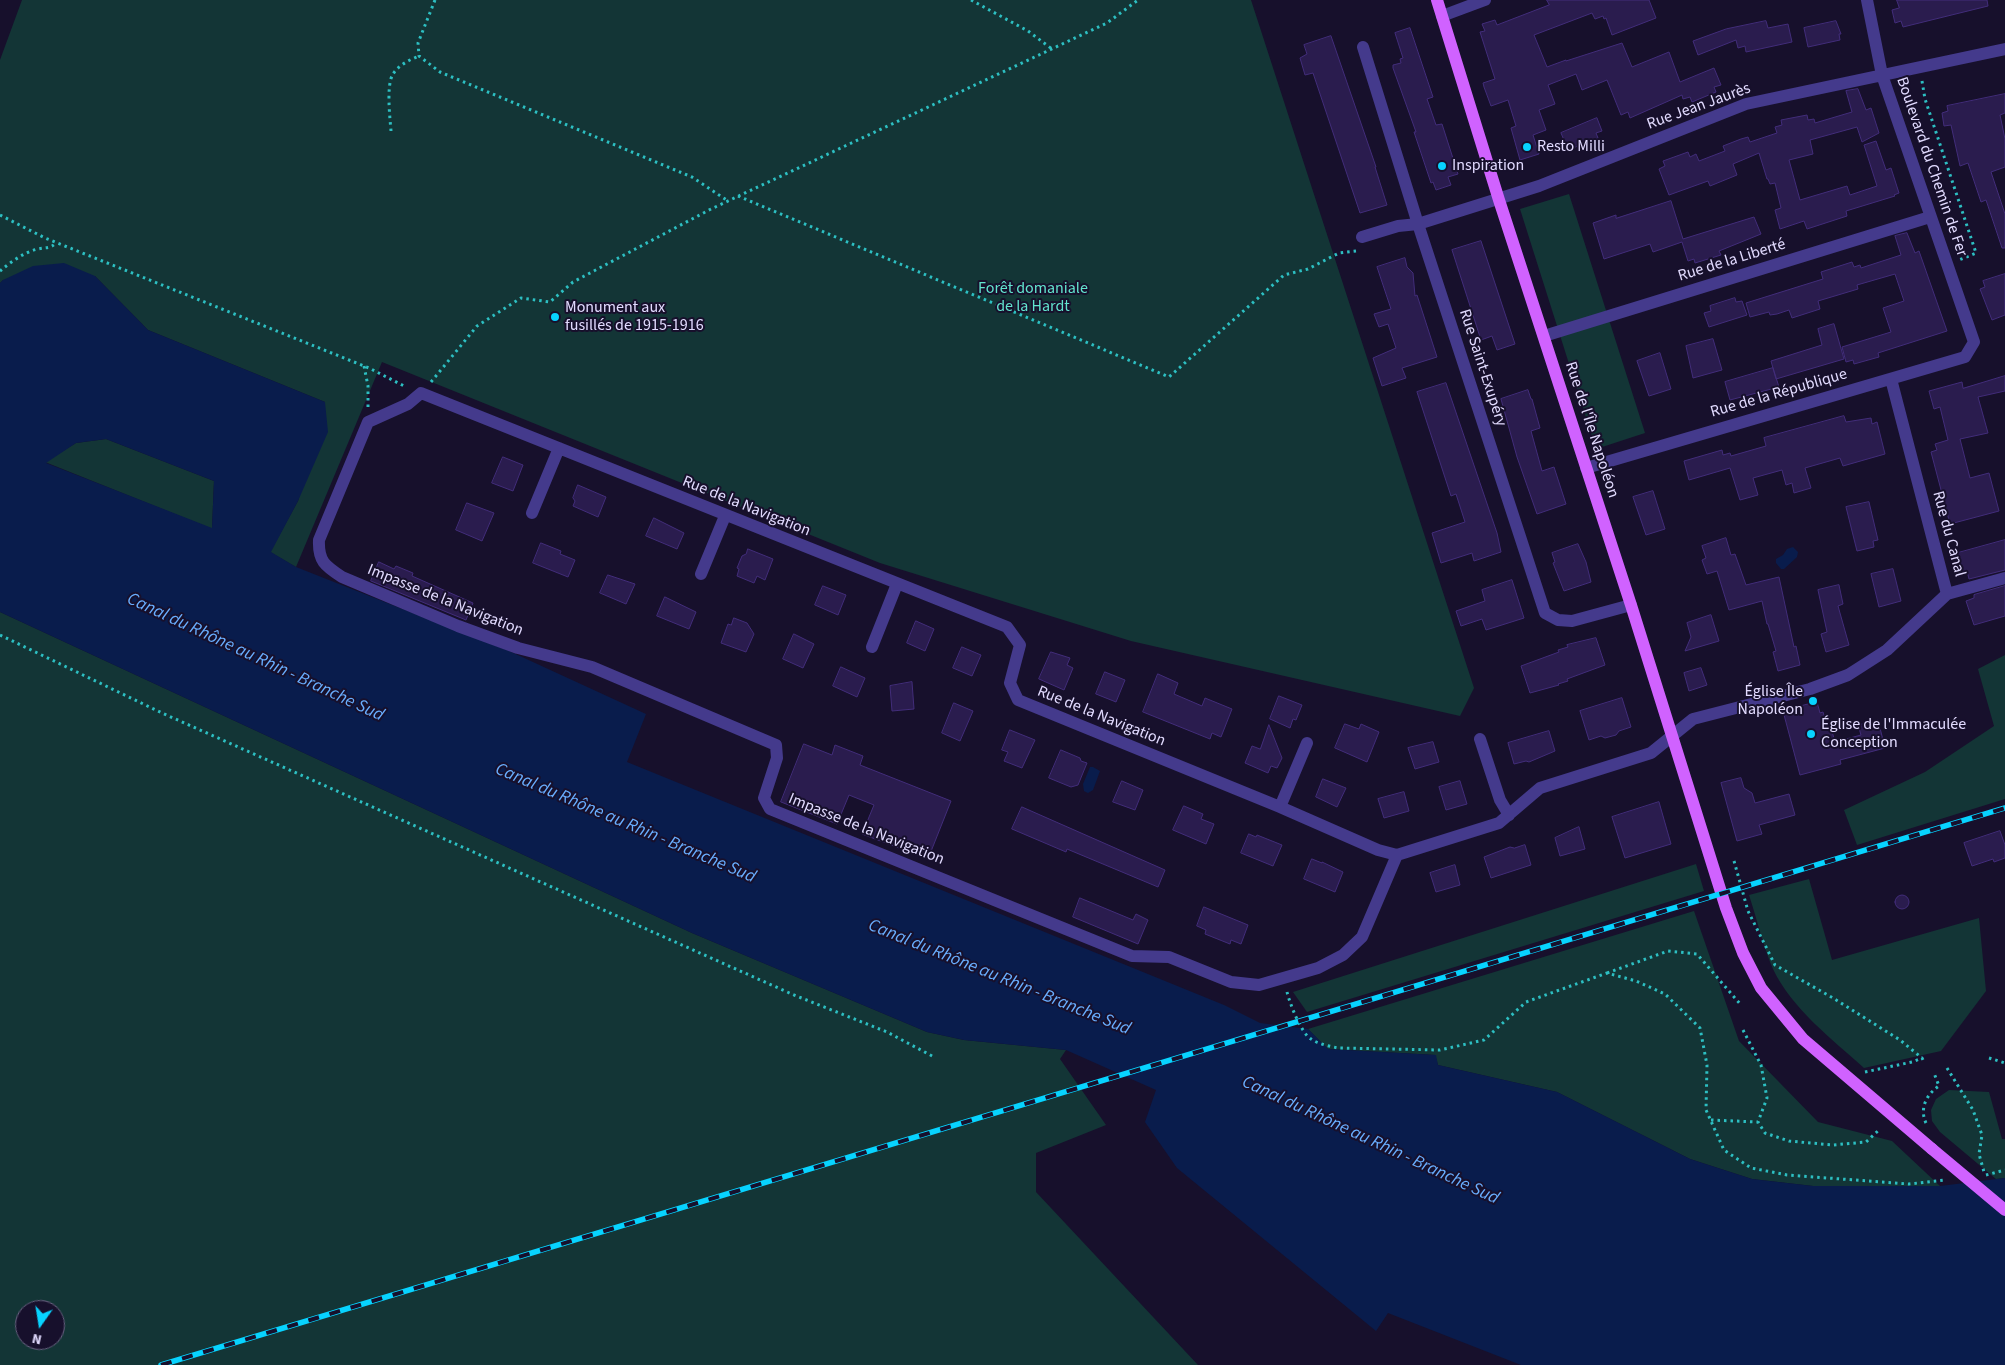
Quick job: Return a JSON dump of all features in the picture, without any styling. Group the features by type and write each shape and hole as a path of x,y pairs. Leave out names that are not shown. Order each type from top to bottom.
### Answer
{"main road":[{"name":"Rue de l'Île Napoléon","path":"1436,0 1631,605 1726,908 1743,953 1762,988 1803,1039 2005,1210"}],"street":[{"path":"1442,16 1485,0"},
{"name":"Boulevard du Chemin de Fer","path":"1867,0 1882,75 1974,342"},
{"name":"Rue Saint-Exupéry","path":"1363,48 1418,224 1545,613 1558,620 1572,621 1631,605"},
{"name":"Rue Jean Jaurès","path":"1362,237 1398,226 1418,224 1499,200 1746,104 2005,49"},
{"name":"Rue de la Liberté","path":"1544,336 1930,217"},
{"name":"Rue de la République","path":"1586,468 1965,357 1974,342"},
{"name":"Rue du Canal","path":"1672,736 1693,719 1810,689 1848,675 1887,650 1947,594 1891,379"},
{"path":"368,422 408,404 421,393"},
{"name":"Rue de la Navigation","path":"421,393 1007,628 1020,645 1010,683 1018,700 1280,807 1378,850 1397,856"},
{"name":"Impasse de la Navigation","path":"368,422 319,540 318,554 326,566 342,576 458,626 518,648 592,667 776,745 776,758 764,798 770,809 1132,956 1169,957 1231,982 1259,985 1318,968 1343,955 1362,937 1397,856"},
{"path":"532,513 559,448"},
{"path":"702,574 725,516"},
{"path":"1947,594 2005,578"},
{"path":"872,647 897,584"},
{"path":"1397,856 1499,823 1540,788 1651,753 1672,736"},
{"path":"1480,739 1500,800 1509,815"},
{"path":"1280,807 1307,743"}],"path":[{"path":"435,0 418,43 419,56 440,72 692,177 728,201"},
{"path":"971,0 1028,31 1052,49"},
{"path":"0,215 57,243 364,366 421,393 477,326 522,298 550,302 573,282 728,201 1107,23 1138,0"},
{"path":"391,131 389,104 392,76 405,62 419,56"},
{"path":"1922,79 1925,99 1976,253 1946,264"},
{"path":"738,196 1169,377 1284,275 1308,269 1339,253 1358,250 1362,237"},
{"path":"0,271 22,255 39,249 50,248 57,243"},
{"path":"364,366 368,386 368,422"},
{"path":"0,635 162,713 794,996 886,1032 934,1057"},
{"path":"1734,861 1748,912 1775,965 1833,998 1900,1040 1923,1059 1865,1072 1859,1070"},
{"path":"1748,927 1753,921"},
{"path":"1283,979 1290,1004 1306,1034 1310,1039 1338,1048 1440,1050 1484,1040 1526,1002 1668,951 1697,954 1741,1005"},
{"path":"1607,973 1636,981 1665,994 1700,1028 1707,1065 1706,1110 1724,1150 1752,1168 1787,1175 1909,1184"},
{"path":"1743,1030 1760,1065 1767,1098 1758,1122"},
{"path":"1989,1058 2005,1063"},
{"path":"1947,1068 1973,1110 1982,1135 1979,1154 1984,1175"},
{"path":"1928,1126 1924,1120 1924,1105 1930,1092 1939,1086 1934,1073"},
{"path":"1711,1120 1758,1122"},
{"path":"1758,1122 1765,1133 1789,1141 1833,1145 1866,1142 1879,1130"}],"green space":[{"name":"Forêt domaniale de la Hardt","path":"22,0 1251,0 1474,688 1460,716 1131,641 880,563 382,362 296,567 270,552 298,501 325,402 148,330 95,276 3,280 0,283 0,60"},
{"path":"1569,194 1645,433 1596,449 1520,209"},
{"path":"106,439 214,481 212,529 45,462 76,443"},
{"path":"0,612 692,933 927,1032 964,1040 1066,1050 1060,1059 1106,1125 1036,1153 1036,1192 1198,1365 0,1365"},
{"path":"2005,655 2005,799 1857,845 1844,810 1925,772 1994,726 1978,669"},
{"path":"1696,864 1704,891 1307,1012 1293,992"},
{"path":"1809,879 1832,960 1979,918 1986,991 1941,1051 1864,1068 1814,1023 1781,984 1763,942 1749,895"},
{"path":"1694,911 1739,1041 1818,1122 1892,1141 1940,1186 1813,1186 1752,1179 1690,1159 1557,1092 1438,1065 1435,1055 1328,1049 1308,1029"},
{"path":"1949,1090 1989,1092 2002,1139 2005,1139 2005,1178 1996,1179 1940,1132 1932,1121 1931,1110 1936,1099"}],"water":[{"name":"Canal du Rhône au Rhin - Branche Sud","path":"64,263 95,276 148,330 325,402 328,432 298,501 271,552 296,567 509,651 646,714 627,762 1224,1005 1260,1023 1308,1029 1328,1049 1436,1055 1438,1065 1557,1092 1690,1159 1752,1179 1813,1186 1940,1186 2005,1178 2005,1365 1521,1365 1388,1313 1376,1331 1177,1168 1145,1122 1156,1090 1066,1050 964,1040 927,1032 692,933 0,612 0,283 33,266","holes":["106,439 214,481 212,528 46,463 76,443"]},
{"path":"1793,547 1798,552 1797,557 1784,569 1781,569 1776,563 1776,559 1783,555 1787,549"},
{"path":"1090,767 1100,771 1093,790 1088,793 1084,791 1083,784"}],"building":[{"path":"1547,0 1649,0 1656,18 1612,35 1606,18 1604,19 1603,16 1595,19 1592,13 1534,35 1547,67 1622,43 1632,67 1669,52 1680,82 1714,68 1721,85 1714,87 1716,92 1692,102 1690,97 1683,99 1682,95 1630,118 1628,112 1621,115 1607,80 1582,90 1576,74 1548,85 1555,104 1539,110 1546,130 1533,135 1539,154 1520,160 1511,128 1516,126 1508,100 1491,106 1484,87 1483,83 1495,79 1480,32 1485,31 1482,24 1495,20 1497,25 1549,5"},
{"path":"1897,0 1987,0 1988,6 1903,27 1901,21 1895,23 1892,10 1899,8"},
{"path":"1766,21 1768,28 1788,24 1792,42 1746,52 1745,46 1738,48 1736,40 1698,55 1693,41 1726,29"},
{"path":"1836,21 1841,34 1839,34 1840,40 1808,47 1804,28"},
{"path":"1410,28 1433,97 1427,99 1436,125 1442,124 1458,174 1448,177 1451,185 1436,190 1433,182 1431,183 1414,132 1416,132 1393,68 1393,65 1401,63 1400,59 1403,58 1395,33"},
{"path":"1331,36 1376,167 1387,205 1360,213 1313,73 1305,75 1300,58 1307,54 1304,45"},
{"path":"1858,89 1866,110 1871,108 1879,133 1862,142 1857,127 1810,140 1813,154 1789,160 1800,200 1847,186 1850,195 1877,186 1864,145 1876,141 1886,170 1891,168 1899,193 1895,196 1846,211 1847,216 1807,229 1804,221 1780,229 1775,210 1781,208 1775,183 1770,184 1767,179 1759,153 1733,164 1737,175 1710,186 1708,181 1669,195 1659,169 1665,166 1663,161 1688,152 1690,157 1696,154 1699,161 1725,151 1723,146 1741,139 1748,137 1750,142 1777,133 1775,127 1782,125 1781,120 1807,115 1808,120 1814,119 1815,123 1852,112 1846,91"},
{"path":"2005,94 2005,113 2000,115 2005,139 2005,167 1991,172 2005,214 2005,248 2002,248 1986,200 1981,202 1968,163 1960,166 1951,125 1944,126 1942,113 1948,111 1947,106"},
{"path":"1597,118 1602,131 1596,133 1598,138 1573,148 1572,143 1566,145 1561,133"},
{"path":"1671,201 1683,239 1754,217 1761,234 1719,251 1721,255 1695,263 1694,259 1688,261 1682,242 1653,252 1650,244 1604,259 1593,223"},
{"path":"1907,233 1915,253 1919,251 1947,331 1878,353 1879,357 1854,364 1853,360 1846,362 1842,347 1891,332 1883,308 1904,301 1895,274 1857,285 1858,289 1818,301 1820,309 1792,318 1789,310 1777,314 1770,315 1769,312 1750,317 1746,303 1823,279 1821,272 1852,262 1854,267 1860,265 1861,268 1901,255 1895,236"},
{"path":"1481,241 1515,344 1497,350 1492,336 1481,340 1452,250"},
{"path":"1405,258 1407,267 1413,273 1415,296 1417,295 1437,357 1402,368 1406,378 1382,386 1373,358 1396,348 1388,324 1379,327 1374,314 1391,309 1377,267"},
{"path":"2005,274 2005,315 1992,320 1980,289 1985,287 1983,281"},
{"path":"1735,298 1736,302 1742,301 1747,315 1709,327 1704,313 1711,311 1710,306"},
{"path":"1834,324 1844,359 1776,379 1771,361 1822,345 1818,329"},
{"path":"1713,339 1722,370 1693,378 1686,346"},
{"path":"1660,353 1671,389 1649,396 1637,361"},
{"path":"1773,368 1779,387 1730,400 1725,382"},
{"path":"2005,376 2005,391 1978,397 1988,433 1960,439 1970,478 1989,473 1999,511 1950,524 1931,452 1937,450 1935,444 1948,440 1940,407 1934,409 1929,391 1962,382 1963,388"},
{"path":"1446,383 1497,533 1501,552 1474,561 1472,553 1441,563 1432,533 1465,522 1456,494 1451,496 1417,392"},
{"path":"1528,390 1540,428 1531,431 1542,471 1554,467 1566,504 1537,514 1517,457 1501,399"},
{"path":"1844,416 1846,422 1871,418 1872,424 1877,422 1885,454 1843,466 1840,458 1805,468 1811,488 1794,493 1792,483 1786,485 1782,470 1753,478 1758,495 1740,500 1730,468 1689,480 1684,461 1722,450 1723,455 1730,453 1731,456 1766,446 1764,438"},
{"path":"503,457 523,465 513,491 492,483"},
{"path":"578,485 606,497 598,517 573,506 575,501 573,498"},
{"path":"1653,491 1665,529 1646,535 1633,497"},
{"path":"1869,502 1878,540 1873,541 1874,547 1857,551 1846,507"},
{"path":"467,503 494,513 482,541 456,530"},
{"path":"654,518 684,533 677,549 646,536"},
{"path":"1726,538 1731,555 1735,554 1746,585 1779,577 1794,647 1796,646 1800,665 1778,671 1773,652 1776,651 1762,601 1729,610 1717,571 1707,574 1702,560 1706,558 1702,546"},
{"path":"2005,540 2005,570 1969,579 1967,571 1963,572 1958,553"},
{"path":"541,543 561,551 560,554 575,560 568,577 533,563"},
{"path":"1578,544 1586,562 1591,582 1564,591 1553,563 1555,562 1552,553"},
{"path":"748,549 773,559 765,580 757,576 754,583 737,576 739,569 737,568 742,556 746,554"},
{"path":"379,562 394,569 396,566 413,573 412,576 473,603 466,620 371,581"},
{"path":"1893,569 1901,601 1879,607 1871,574"},
{"path":"608,575 635,584 626,604 600,593"},
{"path":"1512,580 1524,618 1486,630 1482,619 1461,626 1456,611 1485,601 1482,590"},
{"path":"1839,585 1843,604 1838,606 1849,645 1826,652 1821,634 1827,632 1818,590"},
{"path":"823,586 846,595 838,615 815,605"},
{"path":"2005,586 2005,616 1974,625 1966,601 1974,598 1974,595"},
{"path":"665,597 696,612 689,629 657,616"},
{"path":"1711,615 1719,641 1685,651 1691,637 1687,623"},
{"path":"734,618 747,623 754,634 746,652 721,643 728,624 731,625"},
{"path":"916,621 934,629 925,651 907,643"},
{"path":"794,634 814,644 803,668 783,659"},
{"path":"1596,638 1605,665 1567,679 1568,681 1559,685 1530,693 1521,666 1559,652 1558,650 1568,647 1567,645"},
{"path":"962,647 981,655 972,676 953,668"},
{"path":"1051,652 1070,658 1067,665 1073,668 1064,690 1039,679"},
{"path":"841,667 865,678 857,697 833,686"},
{"path":"1701,668 1707,685 1689,691 1684,673"},
{"path":"1105,672 1125,680 1116,702 1096,694"},
{"path":"1158,674 1178,683 1174,694 1202,706 1205,698 1232,709 1221,737 1212,733 1210,739 1143,712"},
{"path":"912,682 914,709 892,711 890,686"},
{"path":"1279,696 1302,705 1296,720 1293,719 1290,728 1270,719"},
{"path":"1622,698 1631,727 1619,731 1616,735 1605,738 1601,736 1589,740 1580,711"},
{"name":"Église de l'Immaculée Conception","path":"1817,702 1820,713 1823,712 1828,729 1831,728 1835,742 1861,735 1858,725 1878,720 1885,748 1840,760 1841,764 1800,775 1783,711"},
{"path":"954,703 973,711 960,741 942,733"},
{"path":"1345,724 1359,729 1361,724 1379,732 1367,762 1335,748"},
{"path":"1269,725 1282,758 1277,768 1271,766 1268,773 1245,763 1252,746 1260,749"},
{"path":"1010,730 1035,740 1022,768 1004,761 1008,752 1002,750"},
{"path":"1549,731 1555,751 1529,762 1514,764 1508,743"},
{"path":"1433,742 1439,762 1415,769 1408,748"},
{"path":"804,744 832,755 835,745 863,756 860,765 951,801 928,859 862,834 874,805 849,795 837,824 781,802"},
{"path":"1061,750 1087,763 1078,785 1071,787 1049,778"},
{"path":"1741,778 1744,788 1752,793 1755,803 1789,794 1795,815 1759,825 1762,834 1737,841 1721,783"},
{"path":"1323,779 1346,788 1337,807 1316,797"},
{"path":"1122,781 1143,790 1135,810 1113,802"},
{"path":"1460,781 1467,804 1446,810 1439,787"},
{"path":"1404,792 1409,811 1384,818 1378,799"},
{"path":"1659,802 1671,844 1625,858 1612,817"},
{"path":"1184,806 1203,814 1201,819 1214,824 1206,844 1173,830"},
{"path":"1022,807 1165,870 1158,887 1067,849 1066,852 1012,829"},
{"path":"1579,827 1585,849 1560,856 1555,838"},
{"path":"2000,831 2005,845 2005,858 1994,862 1993,859 1972,866 1964,843"},
{"path":"1249,834 1256,837 1257,835 1282,845 1273,866 1241,853"},
{"path":"1525,845 1531,865 1491,878 1484,857 1510,847 1514,848"},
{"path":"1312,859 1343,872 1335,892 1304,879"},
{"path":"1455,865 1460,885 1436,892 1430,873"},
{"path":"1899,895 1905,895 1909,902 1905,909 1899,909 1895,905 1895,899"},
{"path":"1080,898 1133,920 1136,914 1148,920 1138,944 1073,917"},
{"path":"1204,907 1248,925 1241,944 1231,940 1230,944 1205,934 1206,930 1197,926"}],"railway":[{"path":"161,1365 2005,808"}],"place":[{"name":"Resto Milli","path":"1527,147"},
{"name":"Inspiration","path":"1442,166"},
{"name":"Monument aux fusillés de 1915-1916","path":"555,317"},
{"name":"Église Île Napoléon","path":"1813,701"},
{"name":"Église de l'Immaculée Conception","path":"1811,734"}]}
